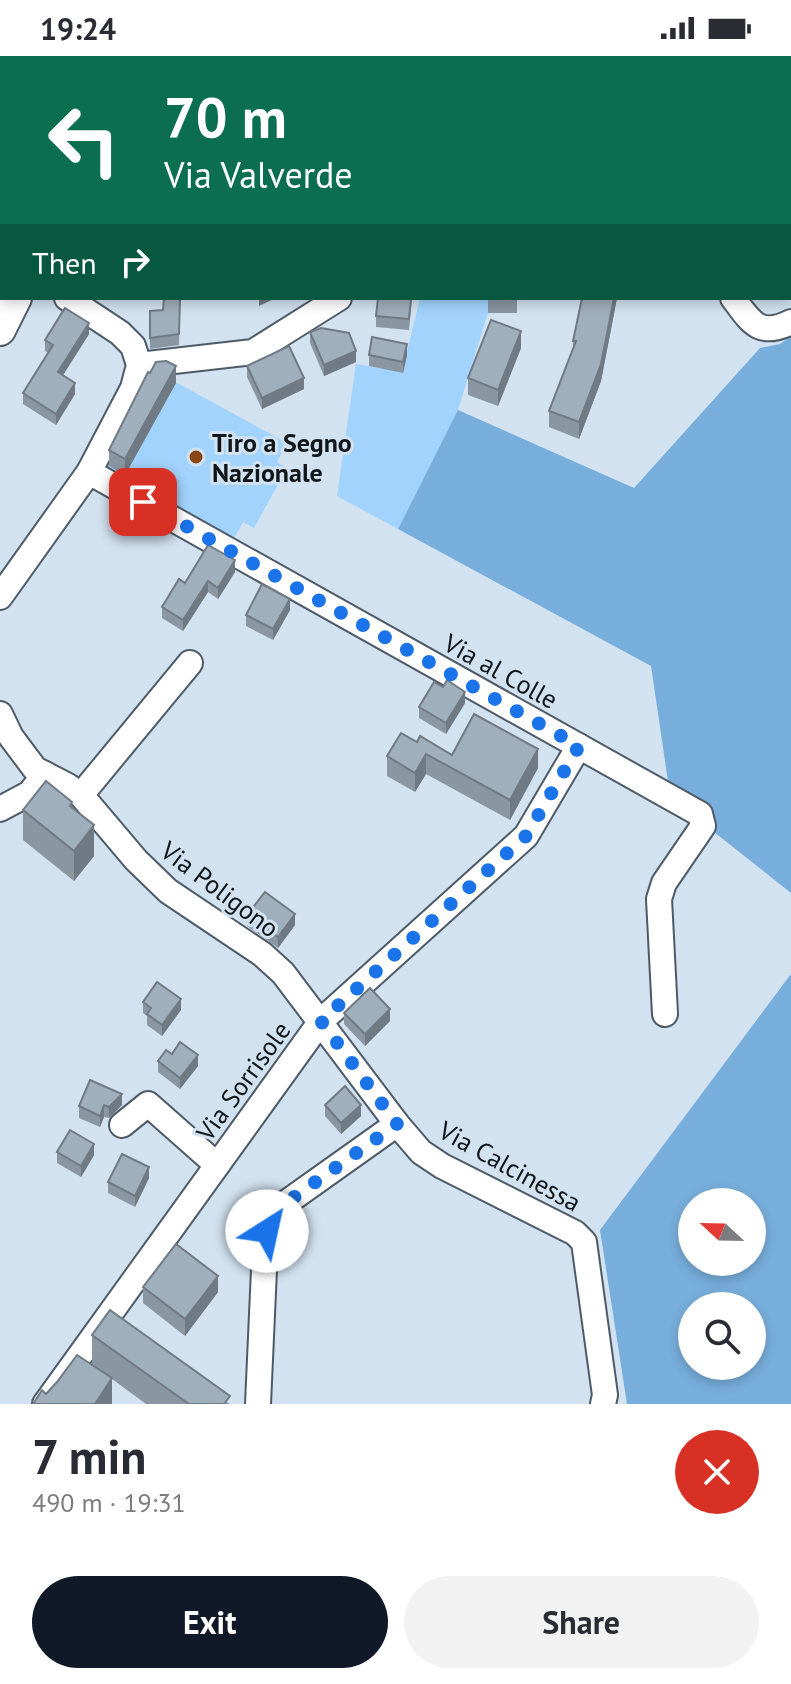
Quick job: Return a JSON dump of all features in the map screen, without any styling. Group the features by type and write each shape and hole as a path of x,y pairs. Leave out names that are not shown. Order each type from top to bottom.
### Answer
{"main road":[{"path":"0,330 15,300"}],"street":[{"path":"0,597 89,472 133,388 139,365 133,346 120,333 70,300"},
{"path":"139,365 253,352 336,300"},
{"path":"735,300 760,329 778,329 791,322"},
{"name":"Via al Colle","path":"89,472 700,814 703,826 664,883 659,899 665,1014"},
{"path":"81,795 190,663"},
{"name":"Via Poligono","path":"0,714 11,737 35,769 81,795 136,860 168,891 262,954 283,973 397,1124"},
{"name":"Via Sorrisole","path":"45,1404 321,1021 526,836 579,746"},
{"path":"0,809 30,793 45,774"},
{"path":"122,1125 148,1104 217,1165"},
{"path":"258,1404 269,1215 397,1124"},
{"name":"Via Calcinessa","path":"397,1124 421,1152 442,1166 575,1233 584,1242 605,1395 603,1404"}],"shaded area":[{"path":"420,300 488,300 488,313 458,410 398,529 337,496 356,364 402,372"},
{"path":"791,336 791,893 709,828 669,788 651,666 398,529 458,410 634,488 760,348 780,344"},
{"name":"Tiro a Segno Nazionale","path":"159,373 287,443 277,462 287,468 254,528 243,522 231,544 97,470"},
{"path":"791,974 791,1404 627,1404 600,1230"}],"building":[{"path":"164,300 180,300 179,334 150,338 150,311 163,310"},
{"path":"378,300 411,300 409,319 376,316"},
{"path":"582,300 614,300 601,364 579,422 549,411 576,341 573,341"},
{"path":"65,308 89,323 58,372 75,383 56,414 23,393 53,345 45,340"},
{"path":"491,320 521,331 498,390 468,378"},
{"path":"321,328 349,333 356,351 324,365 310,332"},
{"path":"372,337 407,344 403,362 369,355"},
{"path":"289,346 304,378 262,398 247,366"},
{"path":"166,361 176,366 125,459 109,450 148,372 156,362"},
{"path":"208,545 235,560 218,588 208,581 183,620 162,607 179,579 185,583"},
{"path":"262,584 290,599 273,629 246,615"},
{"path":"447,680 465,692 446,723 419,707 434,682 443,687"},
{"path":"474,714 538,749 510,800 426,754 415,773 387,756 401,733 417,742 420,736 452,755"},
{"path":"46,781 94,825 74,851 23,810"},
{"path":"265,892 295,914 278,937 247,915"},
{"path":"157,982 181,999 162,1025 147,1014 151,1008 143,1002"},
{"path":"370,988 390,1009 365,1034 344,1013"},
{"path":"180,1042 198,1055 180,1078 158,1061 166,1050 172,1054"},
{"path":"90,1080 122,1094 109,1107 104,1105 100,1116 79,1106"},
{"path":"345,1086 361,1105 341,1123 325,1105"},
{"path":"70,1130 94,1144 81,1166 57,1152"},
{"path":"122,1154 149,1167 135,1196 108,1182"},
{"path":"176,1244 218,1276 185,1319 143,1287"},
{"path":"110,1310 230,1396 224,1404 189,1404 92,1335"},
{"path":"77,1355 112,1378 95,1404 33,1404 42,1390 46,1394 57,1382"}],"place":[{"name":"Tiro a Segno Nazionale","path":"196,457"}],"route":[{"path":"143,502 579,746 526,836 321,1021 397,1124 269,1215 267,1231"}]}
